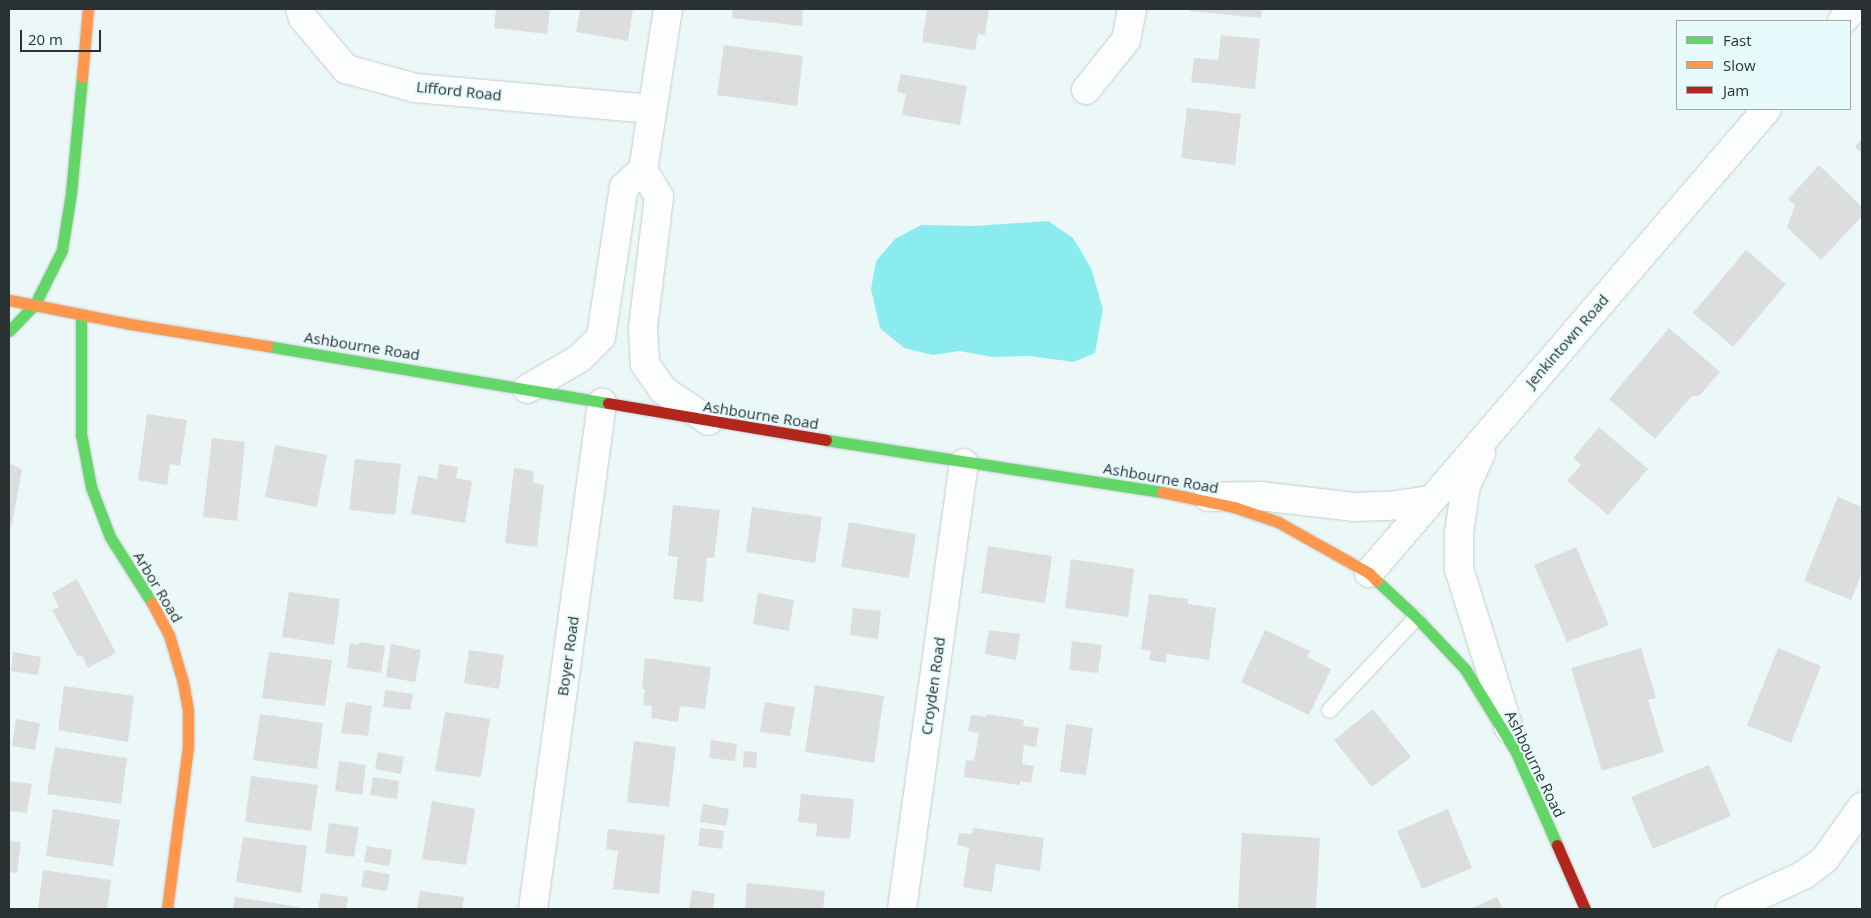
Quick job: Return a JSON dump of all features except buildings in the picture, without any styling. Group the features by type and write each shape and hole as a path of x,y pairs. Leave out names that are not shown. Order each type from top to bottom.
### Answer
{"street":[{"path":"9,331 35,304 62,250 71,193 88,9"},
{"name":"Lifford Road","path":"300,9 303,18 346,69 415,88 651,109"},
{"path":"668,9 643,170 659,197 643,328 645,364 663,390 710,421"},
{"path":"1086,90 1126,40 1132,9"},
{"path":"1843,20 1853,9"},
{"name":"Jenkintown Road","path":"1369,574 1430,500 1766,110"},
{"path":"527,388 580,358 601,337 624,187 643,170"},
{"name":"Ashbourne Road","path":"9,300 81,315 527,388 710,421 964,463 1144,488 1234,507 1278,522 1369,574 1416,617 1465,669 1491,708 1516,752 1585,909"},
{"name":"Arbor Road","path":"81,315 81,434 91,487 110,537 158,612 169,635 183,682 188,711 188,747 167,909"},
{"name":"Boyer Road","path":"534,909 602,403"},
{"path":"1494,426 1466,485 1459,533 1459,569 1516,752"},
{"name":"Croyden Road","path":"902,909 964,463"},
{"path":"1191,497 1260,496 1355,507 1389,506 1430,500"},
{"path":"1730,909 1804,874 1825,859 1862,807"}],"lane":[{"path":"1329,710 1416,617"}],"water":[{"path":"1048,221 1073,238 1091,268 1103,309 1095,353 1074,362 1030,356 992,357 959,351 933,355 904,348 880,328 871,289 876,261 895,239 921,225 974,226"}],"traffic: fast":[{"path":"9,331 35,304 62,250 71,193 82,77"},
{"path":"81,315 81,434 91,487 110,537 152,603"},
{"path":"267,346 608,403"},
{"path":"826,440 1162,492"},
{"path":"1377,581 1416,617 1465,669 1516,752 1557,845"}],"traffic: slow":[{"path":"82,77 88,9"},
{"path":"9,300 130,324 267,346"},
{"path":"1162,492 1234,507 1278,522 1369,573 1377,581"},
{"path":"152,603 169,635 183,682 188,711 188,747 167,909"}],"traffic: jam":[{"path":"608,403 826,440"},
{"path":"1557,845 1585,909"}]}
